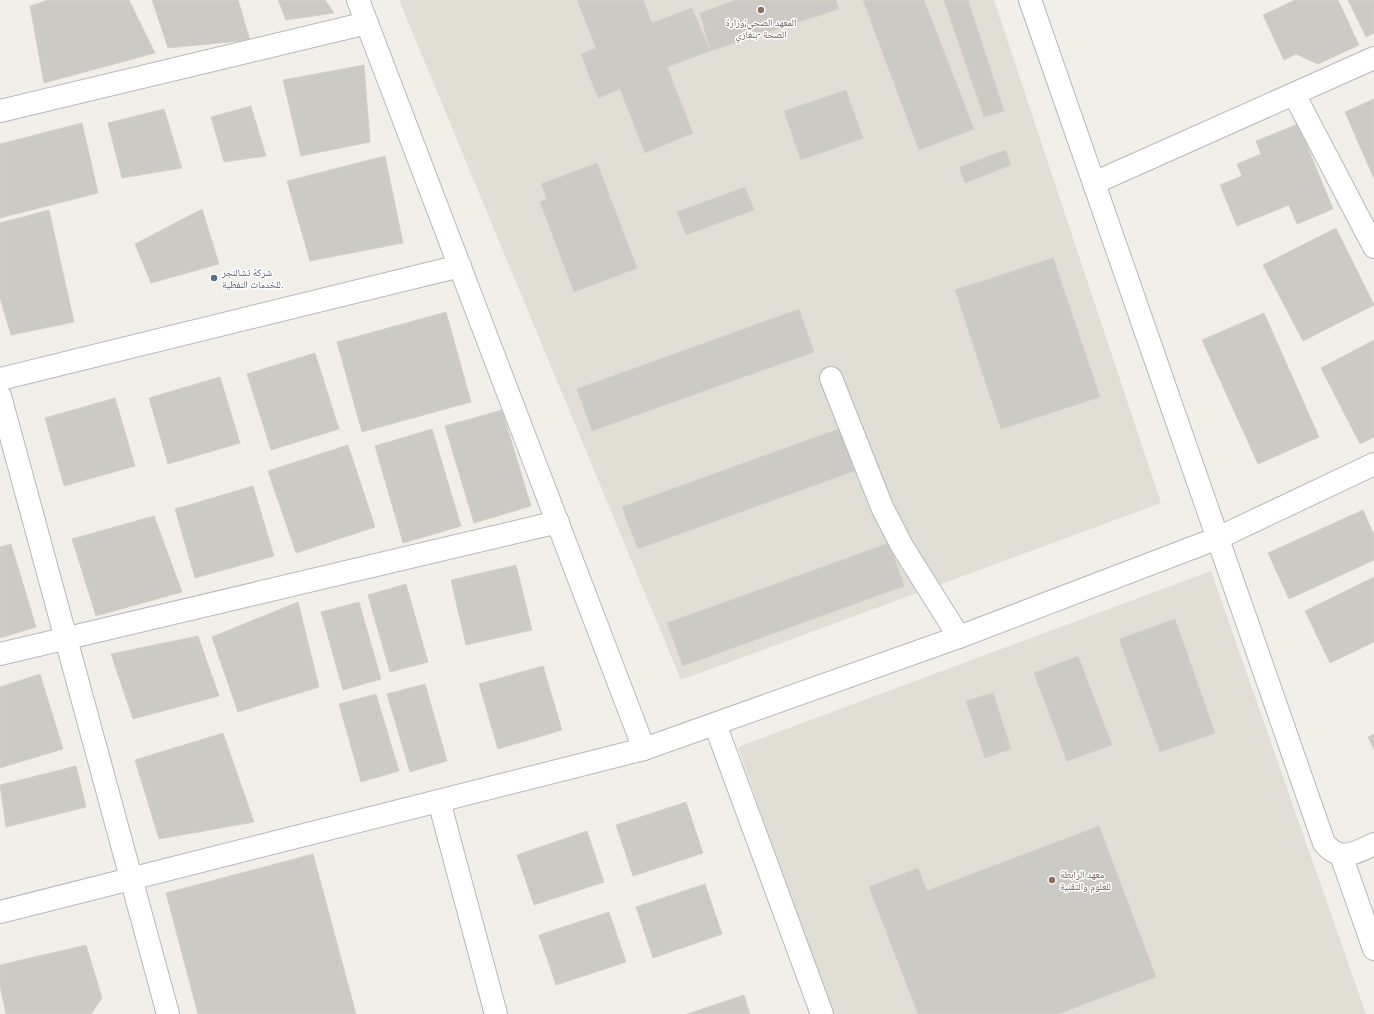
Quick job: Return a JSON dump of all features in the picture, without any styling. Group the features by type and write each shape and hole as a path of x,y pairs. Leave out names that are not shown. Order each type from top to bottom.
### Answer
{"street":[{"path":"358,0 644,749"},
{"path":"1030,0 1324,843 1335,853 1342,855 1355,853 1374,844"},
{"path":"0,111 367,23"},
{"path":"1094,183 1374,58"},
{"path":"1294,94 1374,247"},
{"path":"0,379 460,266"},
{"path":"831,378 873,486 892,526 959,637"},
{"path":"0,396 65,637 133,879 168,1014"},
{"path":"0,912 644,749 959,637 1218,538 1374,464"},
{"path":"0,654 65,637 558,522"},
{"path":"714,724 822,1014"},
{"path":"439,801 496,1014"},
{"path":"1342,855 1374,949"}],"shaded area":[{"path":"399,0 994,0 1161,503 681,680"},
{"name":"معهد الرابطة للعلوم والتقنية","path":"1211,571 1366,1014 830,1014 738,747"}],"building":[{"path":"49,0 129,0 155,53 44,83 30,6"},
{"path":"152,0 238,0 250,40 168,48"},
{"path":"278,0 325,0 334,13 286,20"},
{"path":"577,0 643,0 652,23 692,8 710,51 667,67 693,133 645,153 620,89 598,98 581,54 596,48"},
{"path":"736,0 836,0 839,9 710,51 700,13"},
{"path":"863,0 924,0 974,129 919,150"},
{"path":"944,0 968,0 1004,111 984,117"},
{"path":"1295,0 1338,0 1359,45 1318,64 1296,54 1284,60 1263,15"},
{"path":"1348,0 1374,0 1374,33 1366,37"},
{"path":"364,65 370,142 301,156 283,80"},
{"path":"846,90 863,138 801,160 784,111"},
{"path":"1374,99 1374,179 1345,112"},
{"path":"251,106 266,156 224,162 211,117"},
{"path":"164,109 182,168 122,178 108,123"},
{"path":"82,123 98,193 0,218 0,144"},
{"path":"1298,124 1333,209 1297,224 1289,205 1237,226 1220,185 1242,176 1237,164 1261,154 1256,141"},
{"path":"1006,150 1011,165 965,183 959,167"},
{"path":"385,156 403,243 310,261 287,181"},
{"path":"597,163 637,268 574,292 540,202 547,199 541,184"},
{"path":"745,187 754,210 686,235 677,212"},
{"path":"202,209 219,264 151,283 135,244"},
{"path":"49,210 74,322 11,335 0,298 0,223"},
{"path":"1336,228 1374,305 1303,341 1263,265"},
{"path":"1053,258 1100,397 1001,429 955,290"},
{"path":"799,309 814,352 592,431 577,389"},
{"path":"446,312 471,402 362,432 337,342"},
{"path":"1264,313 1319,437 1258,464 1202,340"},
{"path":"1374,340 1374,437 1360,444 1321,368"},
{"path":"315,353 339,429 271,450 247,374"},
{"path":"220,377 240,443 168,464 149,398"},
{"path":"115,398 135,466 64,486 45,418"},
{"path":"502,410 531,506 474,523 445,426"},
{"path":"844,427 860,469 638,549 622,507"},
{"path":"432,429 461,526 403,543 375,446"},
{"path":"348,445 375,527 296,553 268,471"},
{"path":"253,486 274,556 195,578 175,509"},
{"path":"1363,510 1374,535 1374,560 1289,599 1268,553"},
{"path":"154,516 182,592 96,616 72,539"},
{"path":"889,543 904,586 683,666 667,623"},
{"path":"11,544 36,627 0,638 0,547"},
{"path":"516,565 532,630 466,645 451,580"},
{"path":"1374,577 1374,642 1330,663 1305,611"},
{"path":"406,584 428,662 390,672 368,595"},
{"path":"298,602 319,687 238,712 212,637"},
{"path":"359,602 381,679 343,690 321,612"},
{"path":"1175,619 1215,733 1160,752 1119,639"},
{"path":"198,636 219,696 133,719 111,654"},
{"path":"1078,656 1112,745 1067,761 1034,673"},
{"path":"543,666 562,730 498,749 479,684"},
{"path":"40,674 63,749 0,768 0,687"},
{"path":"425,684 447,761 410,772 387,694"},
{"path":"993,693 1011,749 985,758 966,701"},
{"path":"376,694 399,771 361,782 339,704"},
{"path":"223,733 254,822 159,839 135,760"},
{"path":"1374,734 1374,750 1368,737"},
{"path":"76,766 86,807 6,827 0,785"},
{"path":"686,802 703,853 633,876 616,825"},
{"path":"1099,826 1156,977 1058,1014 918,1014 869,887 918,868 927,891"},
{"path":"587,831 604,882 534,905 517,855"},
{"path":"313,854 356,1014 198,1014 166,893"},
{"path":"705,884 722,934 653,958 636,907"},
{"path":"609,912 626,962 556,985 539,935"},
{"path":"86,945 102,998 91,1014 6,1014 0,986 0,965"},
{"path":"744,995 750,1014 687,1014"}],"place":[{"name":"المعهد الصحي;وزارة الصحة -بنغازي","path":"761,10"},
{"name":"شركة تشالنجر للخدمات النفطية.","path":"214,278"},
{"name":"معهد الرابطة للعلوم والتقنية","path":"1052,880"}]}
